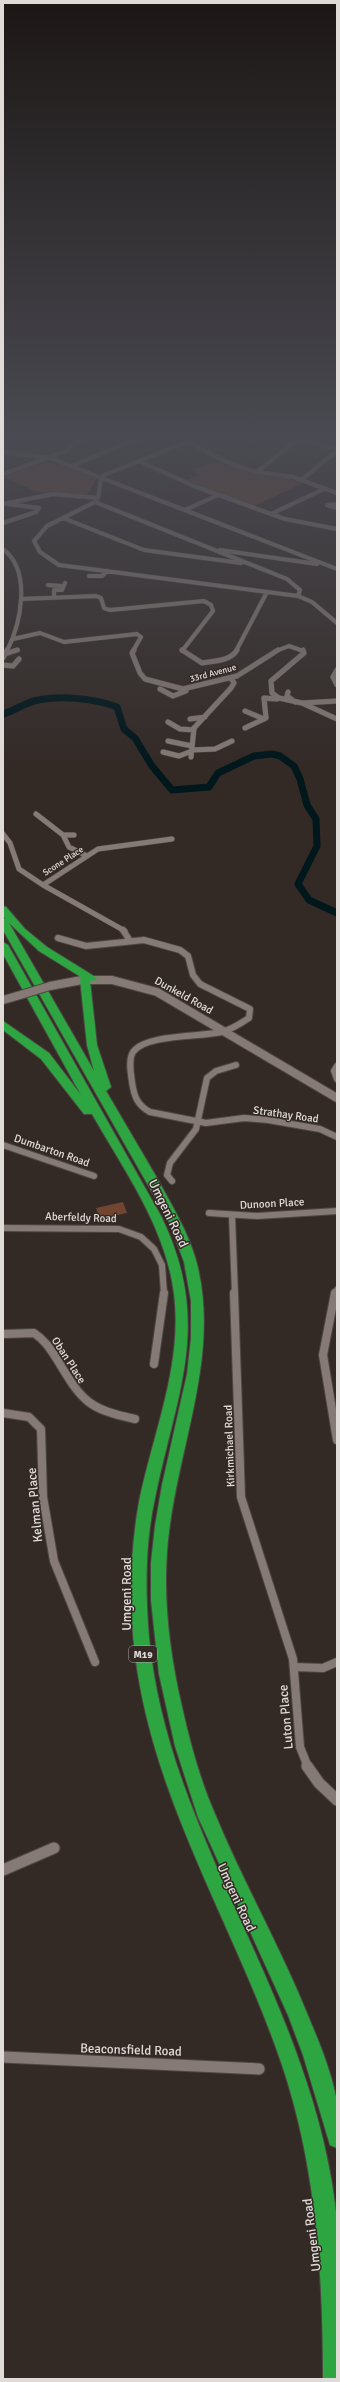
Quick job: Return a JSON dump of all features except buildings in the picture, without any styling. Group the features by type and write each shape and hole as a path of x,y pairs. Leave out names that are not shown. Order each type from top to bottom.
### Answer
{"highway":[{"path":"3,909 31,941 85,979 90,1033 103,1083 156,1188"},
{"name":"Umgeni Road","path":"3,921 175,1221 189,1255 197,1290 199,1321 197,1362 174,1460 162,1526 158,1600 168,1689 176,1723 200,1797 300,2019 319,2073 337,2138"},
{"name":"Umgeni Road","path":"3,945 123,1159 168,1243 178,1273 183,1304 182,1344 179,1368 147,1502 143,1533 140,1608 148,1688 160,1745 183,1814 277,2026 305,2108 313,2137 329,2232 334,2292 334,2379"},
{"path":"3,1025 30,1044 61,1073 123,1159"}],"main road":[{"name":"Dunkeld Road","path":"3,1000 50,986 85,979 123,980 148,987 224,1030 337,1098"}],"street":[{"path":"37,547 40,552 57,564 298,596 312,602 337,623"},
{"path":"137,547 144,550 251,564"},
{"path":"209,547 290,581 300,590 298,596"},
{"path":"281,547 337,569"},
{"path":"3,549 16,561 21,599 13,639 4,656"},
{"path":"216,550 324,564"},
{"path":"89,576 102,576 106,571"},
{"path":"48,585 64,585 62,590 54,590 54,598"},
{"path":"21,599 99,597 102,599 104,608 110,610 197,600 206,601 211,605 212,611 180,651 198,663 204,664 226,659 239,650 267,592"},
{"name":"33rd Avenue","path":"13,639 40,633 57,642 64,642 137,634 141,637 132,653 143,677 151,682 178,688 193,687 231,678 247,670 283,646 303,650 304,653 271,681 272,693 279,698"},
{"path":"4,656 16,651 23,652 13,666 4,665"},
{"path":"4,665 11,659 16,651"},
{"path":"337,670 333,677 337,685"},
{"path":"191,758 194,730 231,688 234,683 231,678"},
{"path":"158,688 167,691 167,693 173,696 193,687"},
{"path":"288,692 287,696 321,714 337,719"},
{"path":"245,728 264,719 267,715 263,704 264,698 279,698 300,703 337,701"},
{"path":"245,712 264,719"},
{"path":"190,719 205,716"},
{"path":"168,722 180,730 194,730"},
{"path":"168,741 192,749 215,749 232,741"},
{"path":"163,752 179,756 192,749"},
{"path":"36,814 63,835 67,846 87,856"},
{"path":"3,834 10,843 19,869 43,885"},
{"path":"63,835 74,835"},
{"name":"Scone Place","path":"130,941 124,931 117,926 43,885 100,848 172,839"},
{"name":"Strathay Road","path":"58,938 86,946 149,940 183,951 188,956 193,975 200,984 249,1007 251,1012 247,1020 224,1030 189,1037 150,1041 140,1045 132,1055 131,1065 134,1096 139,1105 150,1112 197,1122 214,1123 258,1118 320,1128 337,1136"},
{"path":"172,1181 166,1172 192,1137 207,1078 216,1071 236,1065"},
{"path":"337,1066 334,1071 337,1079"},
{"name":"Dumbarton Road","path":"3,1145 94,1176"},
{"name":"Dunoon Place","path":"209,1213 232,1216 337,1211"},
{"name":"Kirkmichael Road","path":"232,1216 241,1497 246,1518 290,1646 294,1667"},
{"name":"Aberfeldy Road","path":"3,1228 112,1228 135,1234 149,1243 162,1263 166,1278 154,1364"},
{"path":"337,1290 332,1304 323,1356 337,1440"},
{"name":"Oban Place","path":"3,1334 29,1332 39,1336 48,1345 70,1383 86,1402 104,1412 135,1419"},
{"name":"Kelman Place","path":"3,1413 26,1415 35,1421 41,1429 43,1497 54,1561 95,1662"},
{"path":"294,1667 323,1668 337,1662"},
{"name":"Luton Place","path":"294,1667 300,1747 303,1759 314,1778 337,1800"},
{"path":"3,1870 54,1848"},
{"name":"Beaconsfield Road","path":"3,2057 259,2068"}],"shaded area":[{"path":"123,1202 127,1213 100,1219 96,1208"}],"waterway":[{"path":"3,714 34,701 55,698 76,698 98,701 117,707 124,729 135,738 152,766 172,790 209,787 218,773 254,756 272,754 280,756 294,766 300,779 307,805 316,819 317,846 298,884 309,900 337,913"}]}
